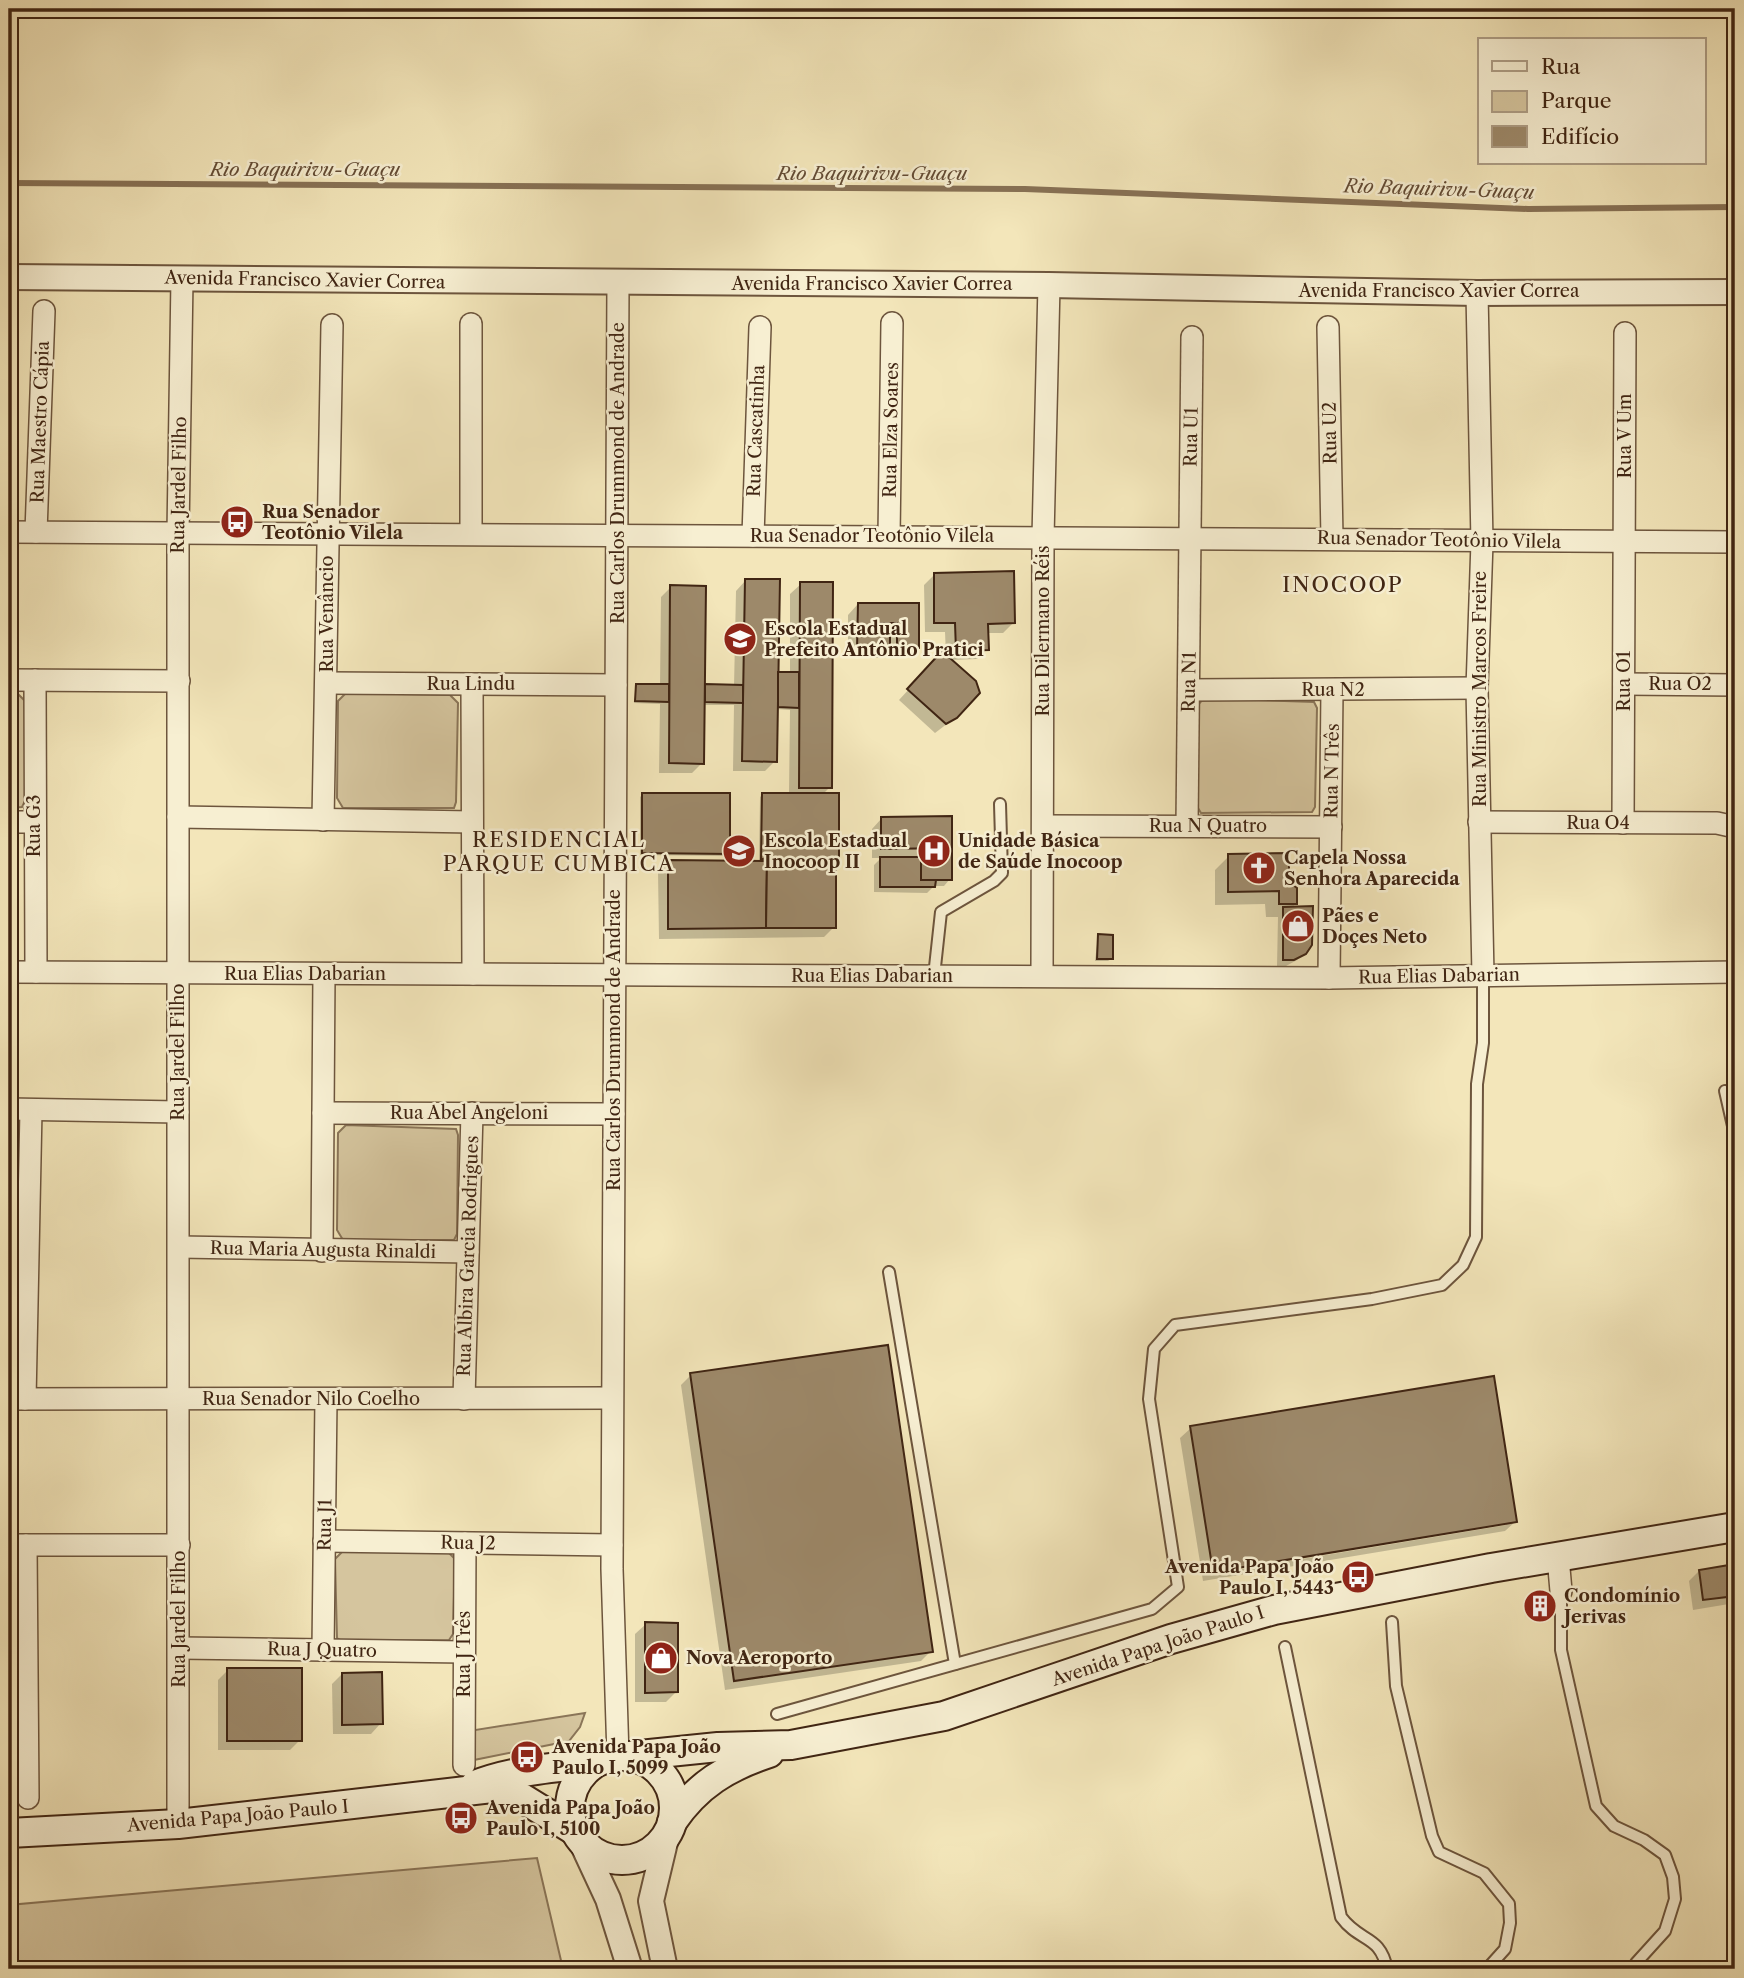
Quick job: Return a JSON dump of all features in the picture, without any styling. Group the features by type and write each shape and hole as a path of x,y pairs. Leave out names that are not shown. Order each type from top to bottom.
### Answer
{"main road":[{"name":"Avenida Papa João Paulo I","path":"9,1833 178,1824 375,1803 465,1777 496,1777 614,1758 718,1748 791,1745 944,1716 1171,1639 1274,1610 1735,1527"},
{"name":"Avenida Papa João Paulo I","path":"670,1828 696,1791 717,1776 738,1764 791,1745"},
{"path":"614,1758 643,1760 663,1775 673,1797 670,1828 650,1852 626,1860 601,1855 578,1835 570,1818 572,1793 577,1781 614,1758"},
{"name":"Avenida Papa João Paulo I","path":"465,1777 522,1798 578,1835"}],"street":[{"name":"Avenida Francisco Xavier Correa","path":"9,277 1049,285 1477,293 1735,292"},
{"name":"Rua Jardel Filho","path":"178,1824 178,533 182,279"},
{"name":"Rua Carlos Drummond de Andrade","path":"614,1758 612,1398 618,282"},
{"name":"Rua Dilermano Réis","path":"1042,976 1043,537 1049,285"},
{"name":"Rua Ministro Marcos Freire","path":"1477,293 1482,542 1477,688 1483,975"},
{"name":"Rua Maestro Cápia","path":"36,532 44,311"},
{"name":"Rua Elza Soares","path":"889,536 892,323"},
{"path":"471,324 471,534"},
{"name":"Rua Venâncio","path":"323,820 332,325"},
{"name":"Rua Cascatinha","path":"753,536 760,327"},
{"name":"Rua U2","path":"1328,327 1332,538"},
{"name":"Rua V Um","path":"1624,540 1625,333"},
{"name":"Rua U1","path":"1190,538 1192,337"},
{"name":"Rua Senador Teotônio Vilela","path":"9,532 1735,542"},
{"name":"Rua N1","path":"1187,826 1190,538"},
{"name":"Rua O1","path":"1623,823 1624,540"},
{"path":"9,680 179,681"},
{"name":"Rua G3","path":"35,680 36,972"},
{"name":"Rua Lindu","path":"327,684 616,685"},
{"path":"472,684 473,974"},
{"name":"Rua O2","path":"1624,684 1735,685"},
{"name":"Rua N2","path":"1189,690 1477,688"},
{"name":"Rua N Três","path":"1329,978 1332,690"},
{"path":"178,817 472,822"},
{"path":"9,822 34,822"},
{"name":"Rua O4","path":"1479,822 1726,825"},
{"name":"Rua N Quatro","path":"1043,826 1331,827"},
{"name":"Rua Elias Dabarian","path":"9,972 1329,978 1735,972"},
{"path":"322,1251 324,974"},
{"path":"9,1109 178,1112"},
{"path":"17,1399 19,1254 32,1110"},
{"name":"Rua Abel Angeloni","path":"323,1112 614,1114"},
{"name":"Rua Albira Garcia Rodrigues","path":"464,1399 472,1113"},
{"name":"Rua Maria Augusta Rinaldi","path":"179,1247 468,1252"},
{"name":"Rua Senador Nilo Coelho","path":"17,1399 612,1398"},
{"name":"Rua J1","path":"323,1650 326,1399"},
{"name":"Rua J2","path":"324,1541 612,1545"},
{"name":"Rua J Três","path":"465,1543 465,1777"},
{"path":"28,1798 18,1671 17,1545 179,1545"},
{"path":"1558,1557 1561,1591"},
{"name":"Rua J Quatro","path":"179,1648 464,1651"},
{"path":"665,1969 651,1900 670,1828"},
{"path":"578,1835 608,1899 630,1969"}],"lane":[{"path":"934,976 941,912 994,881 1002,873 1000,804"},
{"name":"Rua Ministro Marcos Freire","path":"955,1664 1152,1609 1178,1587 1149,1399 1154,1349 1175,1325 1372,1299 1442,1285 1463,1265 1476,1237 1477,1084 1483,1043 1483,975"},
{"path":"1725,1091 1735,1135"},
{"path":"777,1714 955,1664 890,1272"},
{"path":"1561,1591 1560,1650 1596,1806 1614,1826 1644,1840 1665,1855 1673,1877 1675,1899 1665,1931 1636,1963 1635,1969"},
{"path":"1392,1622 1396,1686 1432,1836 1439,1852 1484,1873 1508,1904 1510,1923 1505,1949 1487,1969"},
{"path":"1285,1647 1340,1917 1350,1929 1376,1943 1384,1956 1387,1969"}],"green space":[{"path":"9,693 18,694 26,702 25,801 22,807 9,808"},
{"path":"346,693 450,695 458,703 454,808 343,808 337,798 338,701"},
{"path":"1204,698 1314,702 1317,708 1315,807 1312,812 1201,813 1195,803 1197,706"},
{"path":"9,1122 18,1125 20,1130 19,1229 16,1235 9,1237"},
{"path":"346,1125 456,1129 457,1234 454,1240 343,1240 337,1230 338,1133"},
{"path":"343,1551 447,1551 455,1559 453,1634 449,1640 342,1641 337,1638 335,1559"},
{"path":"9,1563 18,1565 17,1651 9,1653"},
{"path":"585,1713 580,1727 569,1741 474,1760 475,1730"},
{"path":"537,1858 563,1969 9,1969 9,1905"}],"building":[{"path":"1014,571 1015,623 988,624 989,650 956,651 955,623 934,623 934,573"},
{"path":"745,579 780,579 777,762 742,761"},
{"path":"800,582 833,582 832,788 799,788"},
{"path":"670,585 706,586 704,764 669,763"},
{"path":"858,603 919,603 919,648 897,648 897,623 880,623 880,633 890,633 890,649 857,649"},
{"path":"942,651 976,681 980,693 957,718 946,724 907,689"},
{"path":"778,672 799,672 799,708 778,707"},
{"path":"636,684 669,684 669,702 635,701"},
{"path":"705,684 743,685 743,703 705,702"},
{"path":"642,793 730,793 730,854 642,853"},
{"path":"762,793 839,793 839,859 761,859"},
{"path":"952,816 952,848 881,849 881,817"},
{"path":"920,848 952,848 952,880 921,880"},
{"name":"Capela Nossa Senhora Aparecida","path":"1289,853 1289,882 1297,888 1297,904 1279,904 1279,891 1228,892 1228,854"},
{"path":"880,857 921,857 921,880 936,880 935,887 880,887"},
{"path":"668,860 767,861 766,928 668,929"},
{"path":"767,861 836,861 836,928 766,928"},
{"name":"Pães e Doçes Neto","path":"1313,906 1312,945 1306,954 1294,960 1283,960 1283,907"},
{"path":"1098,934 1113,935 1113,959 1097,959"},
{"path":"888,1345 933,1652 734,1681 690,1373"},
{"path":"1494,1376 1517,1522 1213,1572 1190,1426"},
{"path":"1735,1564 1735,1596 1703,1600 1699,1570"},
{"name":"Condomínio Jerivas","path":"1545,1594 1549,1615 1535,1617 1532,1597"},
{"name":"Nova Aeroporto","path":"645,1622 678,1623 678,1692 645,1693"},
{"path":"227,1668 302,1668 302,1741 227,1741"},
{"path":"382,1672 383,1724 342,1725 342,1673"}],"waterway":[{"name":"Rio Baquirivu-Guaçu","path":"9,183 1025,189 1528,209 1735,207"}],"place":[{"name":"Rua Senador Teotônio Vilela","path":"237,522"},
{"name":"Escola Estadual Prefeito Antônio Pratici","path":"740,639"},
{"name":"Escola Estadual Inocoop II","path":"739,851"},
{"name":"Unidade Básica de Saúde Inocoop","path":"934,851"},
{"name":"Capela Nossa Senhora Aparecida","path":"1259,868"},
{"name":"Pães e Doçes Neto","path":"1298,926"},
{"name":"Avenida Papa João Paulo I, 5443","path":"1358,1577"},
{"name":"Condomínio Jerivas","path":"1540,1606"},
{"name":"Nova Aeroporto","path":"661,1658"},
{"name":"Avenida Papa João Paulo I, 5099","path":"527,1757"},
{"name":"Avenida Papa João Paulo I, 5100","path":"461,1818"}],"district":[{"name":"INOCOOP","path":"1343,584"},
{"name":"RESIDENCIAL PARQUE CUMBICA","path":"559,851"}]}
